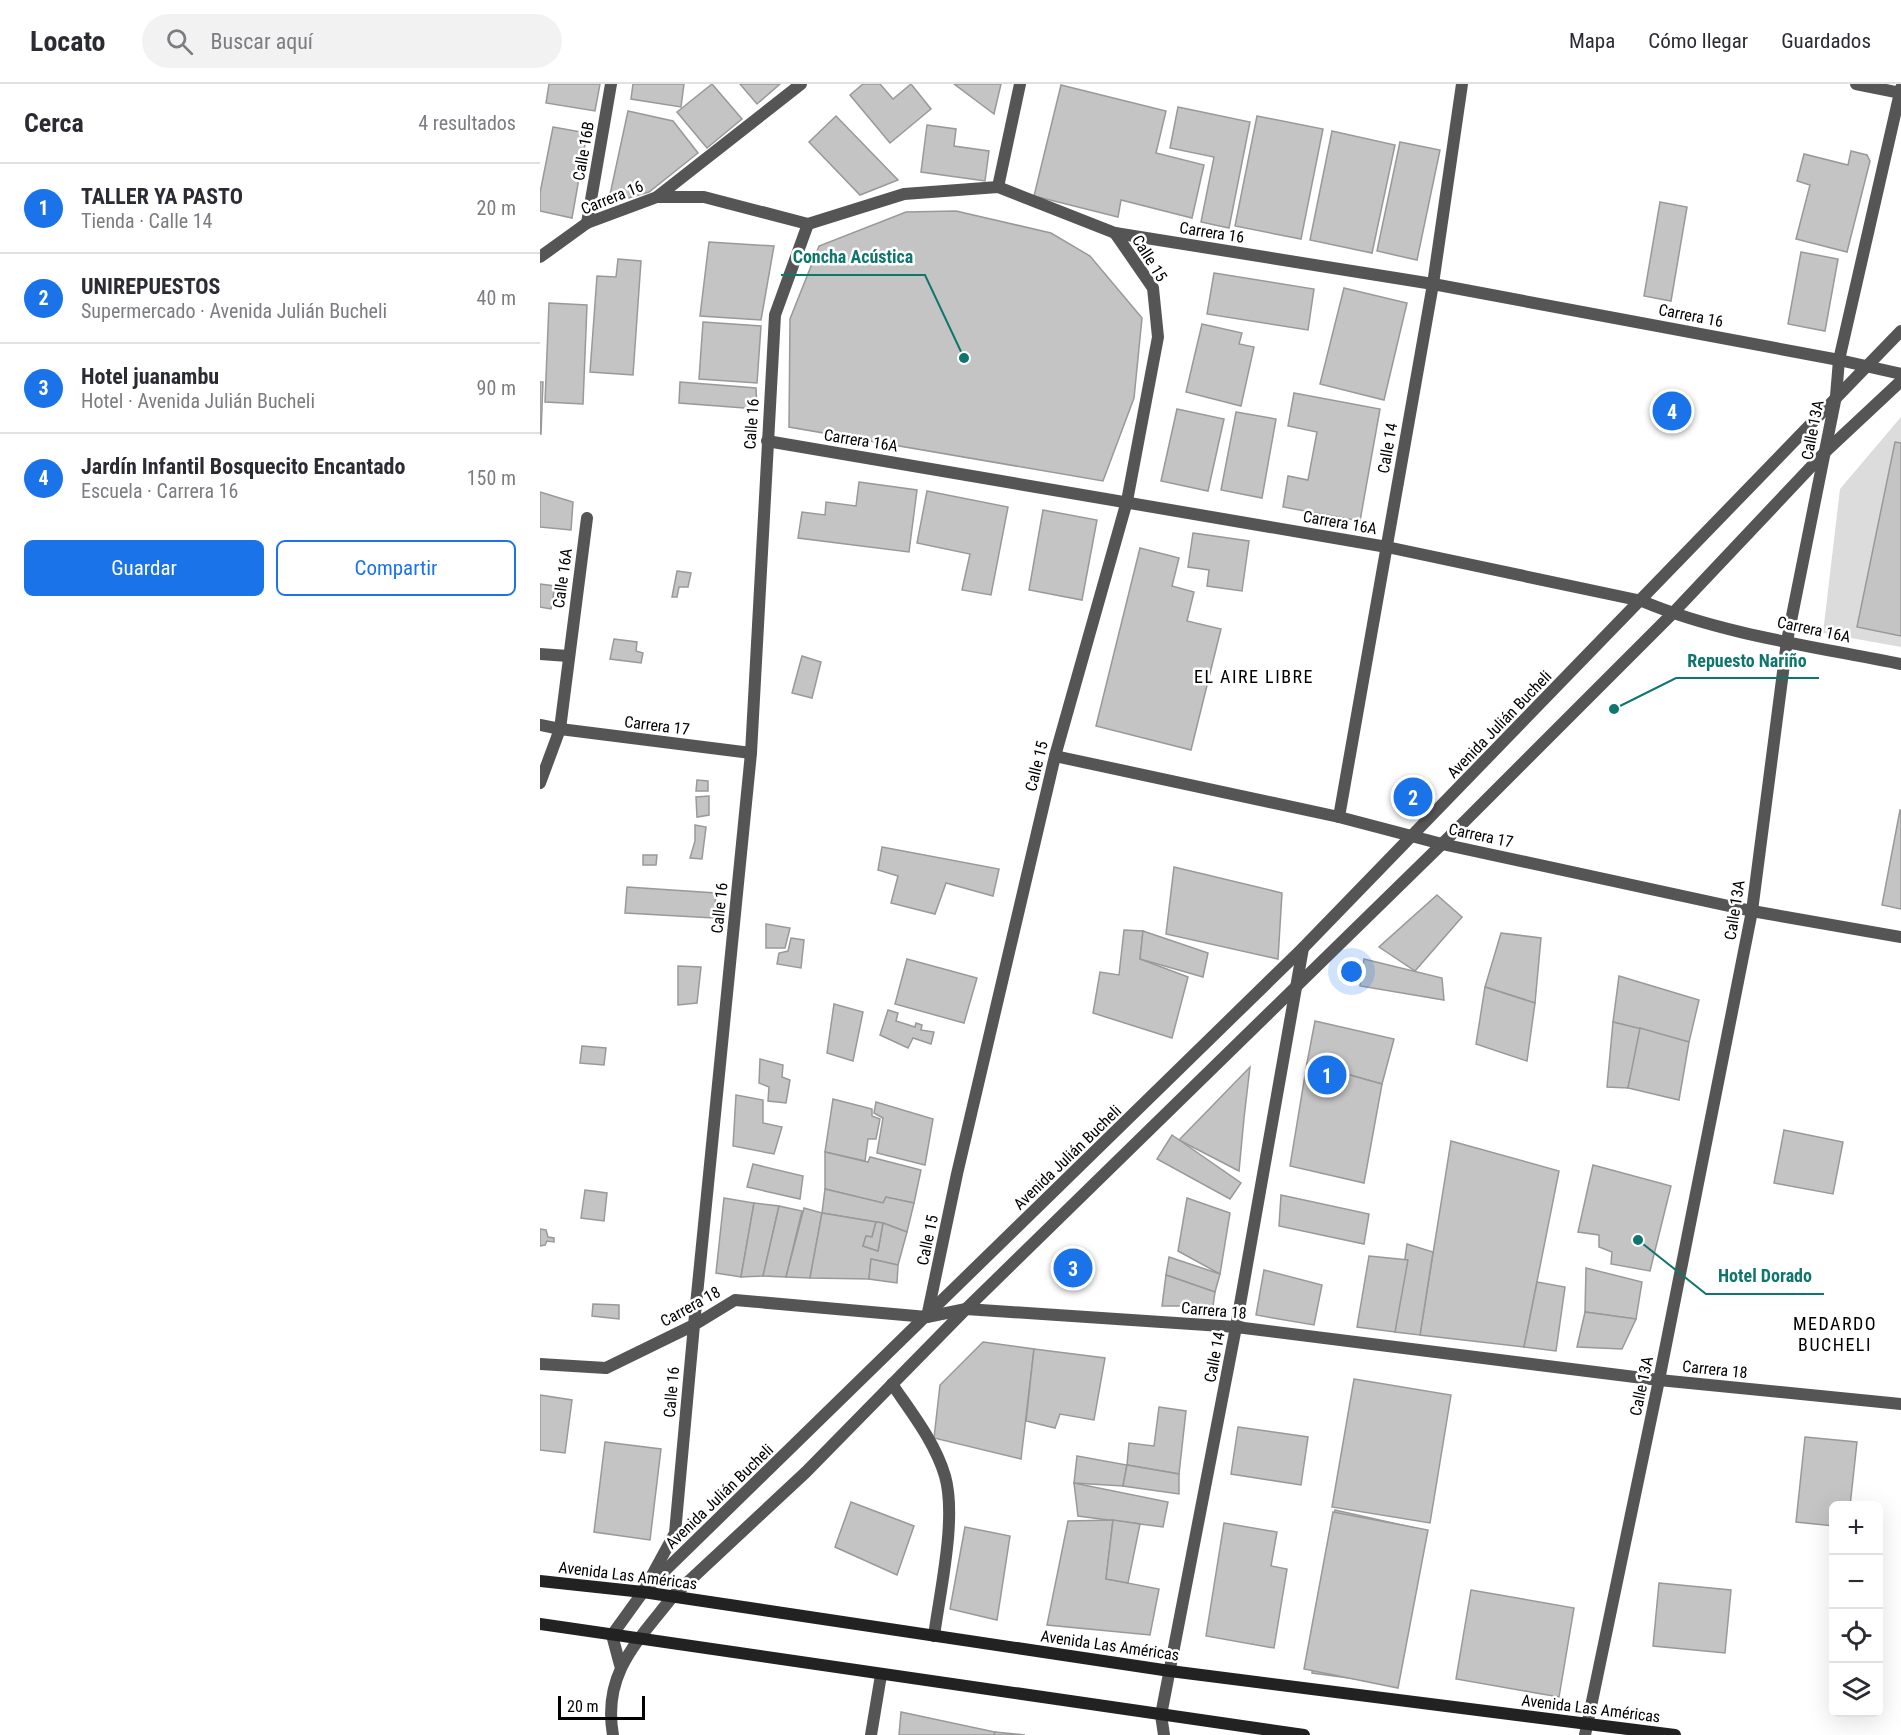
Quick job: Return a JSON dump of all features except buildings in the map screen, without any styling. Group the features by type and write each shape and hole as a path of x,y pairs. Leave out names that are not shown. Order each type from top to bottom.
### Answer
{"main road":[{"name":"Avenida Las Américas","path":"540,1581 673,1596 1170,1671 1586,1730 1675,1735"},
{"path":"540,1624 1304,1735"}],"street":[{"name":"Calle 16B","path":"587,223 611,84"},
{"path":"657,197 801,84"},
{"path":"998,187 1020,84"},
{"name":"Calle 14","path":"1339,817 1433,284 1462,84"},
{"path":"1856,84 1901,91"},
{"name":"Calle 13A","path":"1586,1730 1659,1380 1752,911 1787,641 1836,396 1839,360 1901,91"},
{"name":"Carrera 16","path":"540,257 587,223 657,197 704,197 808,224 904,194 998,187 1115,233 1433,284 1839,360 1901,374"},
{"name":"Calle 16","path":"643,1592 675,1533 751,753 775,315 808,224"},
{"name":"Calle 15","path":"927,1317 957,1174 1055,756 1127,501 1158,337 1153,288 1115,233"},
{"name":"Avenida Julián Bucheli","path":"612,1635 643,1592 1303,948 1642,601 1836,396 1901,331"},
{"path":"612,1735 609,1714 620,1665 673,1596 806,1472 966,1309 1298,981 1442,844 1672,614 1825,452 1901,381"},
{"name":"Carrera 16A","path":"767,441 1387,547 1642,601 1672,614 1787,641 1901,664"},
{"name":"Calle 16A","path":"540,783 560,729 587,518"},
{"path":"540,654 568,656"},
{"name":"Carrera 17","path":"540,725 751,753"},
{"name":"Carrera 17","path":"1055,756 1339,817 1442,844 1752,911 1901,937"},
{"name":"Calle 14","path":"1164,1735 1161,1715 1236,1327 1303,948"},
{"name":"Carrera 18","path":"540,1364 606,1368 694,1325 735,1300 927,1317 966,1309 1236,1327 1659,1380 1901,1404"},
{"path":"892,1384 921,1426 945,1476 949,1519 934,1636"},
{"path":"612,1635 620,1665"},
{"path":"871,1735 881,1674"}],"shaded area":[{"path":"1901,417 1901,647 1823,633 1840,489"}],"place":[{"name":"Concha Acústica","path":"964,358"},
{"name":"Jardín Infantil Bosquecito Encantado","path":"1672,411"},
{"name":"Repuesto Nariño","path":"1614,709"},
{"name":"UNIREPUESTOS","path":"1413,797"},
{"name":"TALLER YA PASTO","path":"1327,1075"},
{"name":"Hotel Dorado","path":"1638,1240"},
{"name":"Hotel juanambu","path":"1073,1268"}],"district":[{"name":"EL AIRE LIBRE","path":"1254,677"},
{"name":"MEDARDO BUCHELI","path":"1835,1334"}]}
